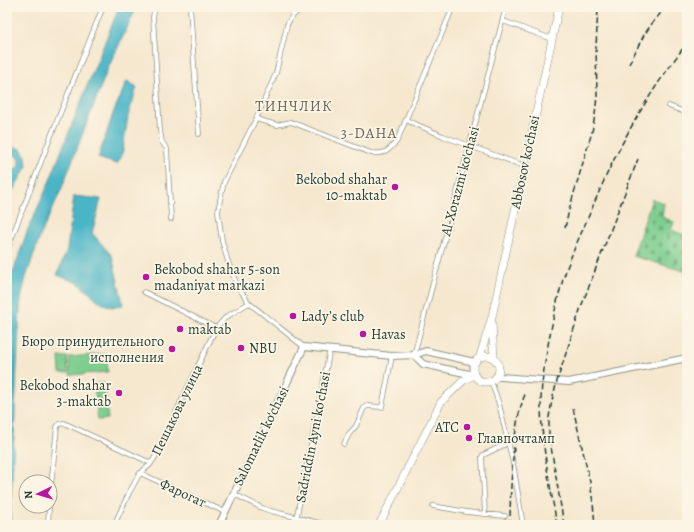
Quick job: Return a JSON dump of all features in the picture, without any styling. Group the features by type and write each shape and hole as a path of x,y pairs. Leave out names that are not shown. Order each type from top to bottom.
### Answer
{"main road":[{"name":"Abbosov ko'chasi","path":"477,359 492,317 559,7"},
{"name":"Abbosov ko'chasi","path":"492,317 494,358"},
{"path":"487,355 494,358 499,366 498,373 494,378 484,382 476,378 472,368 477,359 487,355"},
{"path":"379,525 441,402 464,380 474,375"}],"street":[{"path":"7,250 103,7"},
{"path":"155,7 152,17 160,131 162,142 166,149 171,219"},
{"path":"190,7 199,134"},
{"path":"288,7 294,14"},
{"path":"315,7 298,11 290,18 276,73 256,119 224,182 218,212 222,241 237,285 249,303 304,347 392,356 414,355 426,351 477,359"},
{"path":"256,119 277,125 291,122 371,153 380,154 387,152 398,141 453,7"},
{"name":"Al-Xorazmi ko'chasi","path":"414,355 506,7"},
{"path":"503,21 552,39"},
{"path":"669,106 687,113"},
{"path":"406,120 443,136 524,166"},
{"path":"144,292 216,328"},
{"name":"Пешакова улица","path":"114,525 140,473 155,457 216,328 226,316 249,303"},
{"name":"Salomatlik ko‘chasi","path":"219,525 304,347"},
{"name":"Sadriddin Ayni ko'chasi","path":"295,525 330,349"},
{"path":"414,355 423,364 474,375"},
{"path":"344,444 349,434 356,426 364,408 367,406 382,407 392,356"},
{"path":"522,525 513,463 494,378 569,382 687,358"},
{"path":"52,474 57,427 59,424 64,423 151,463"},
{"path":"485,514 482,457 483,455 508,443"},
{"name":"Фарогат","path":"140,473 225,512"},
{"path":"234,494 262,508 327,525"},
{"path":"433,506 505,516"},
{"path":"48,525 49,514"}],"green space":[{"path":"652,199 664,203 662,217 674,222 671,230 687,236 687,272 633,256"},
{"path":"106,354 108,372 70,375 69,357"},
{"path":"59,357 67,357 68,373 60,373"},
{"path":"104,383 106,399 96,400 94,384"},
{"path":"106,402 108,419 98,420 96,403"}],"water":[{"path":"119,7 137,7 108,68 61,190 41,234 26,277 22,294 20,307 10,525 7,525 7,315 12,275 28,229 48,185"},
{"path":"127,81 137,87 128,116 122,156 117,164 98,158 114,111"},
{"path":"15,147 21,149 26,156 27,166 12,192 7,197 7,168 12,170 16,169 19,162 16,156 7,156 7,150"},
{"path":"74,196 101,199 92,233 112,256 123,305 112,307 101,303 78,283 57,275 67,249"}],"railway":[{"path":"565,228 592,132 595,115 597,96 596,47 598,7"},
{"path":"629,64 644,35 666,7"},
{"path":"557,525 544,448 541,402 542,381 548,345 560,291 575,248 615,158 650,95 687,43"},
{"path":"564,525 549,435 549,417 552,401 581,307 638,159"},
{"path":"510,525 511,483 517,424 518,416 526,392"},
{"path":"573,408 590,482 595,525"}],"place":[{"name":"Bekobod shahar 10-maktab","path":"395,187"},
{"name":"Bekobod shahar 5-son madaniyat markazi","path":"146,277"},
{"name":"Lady’s club","path":"293,316"},
{"name":"maktab","path":"180,329"},
{"name":"Havas","path":"363,334"},
{"name":"NBU","path":"241,348"},
{"name":"Бюро принудительного исполнения","path":"172,349"},
{"name":"Bekobod shahar 3-maktab","path":"119,393"},
{"name":"АТС","path":"467,427"},
{"name":"Главпочтамп","path":"469,438"}],"district":[{"name":"ТИНЧЛИК","path":"294,106"},
{"name":"3-DAHA","path":"369,133"}]}
